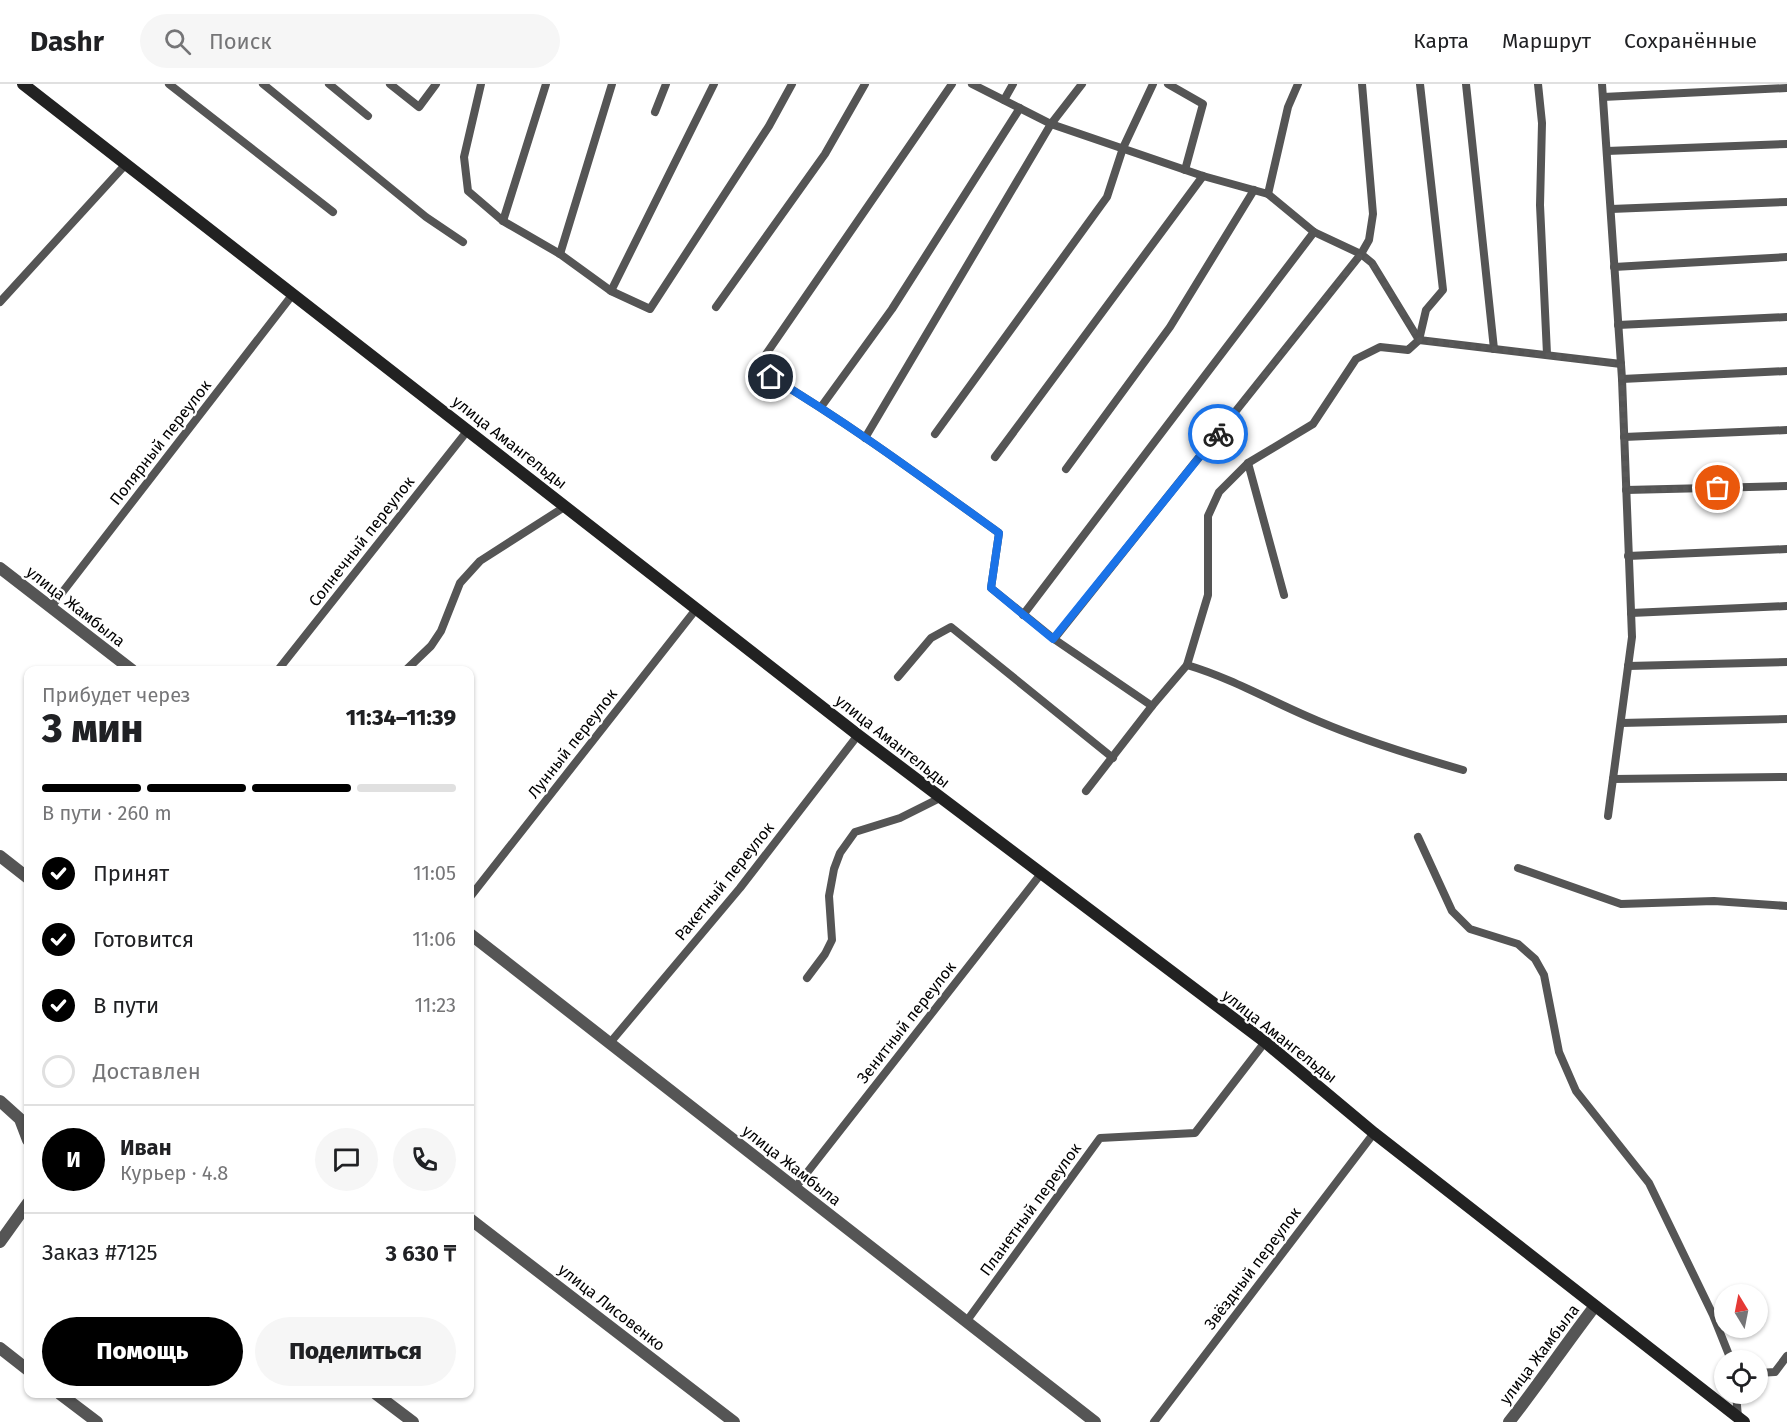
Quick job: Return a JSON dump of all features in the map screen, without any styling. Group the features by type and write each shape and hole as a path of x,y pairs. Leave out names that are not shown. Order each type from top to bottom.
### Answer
{"street":[{"name":"улица Амангельды","path":"23,84 858,735 1040,875 1265,1042 1374,1133 1741,1420"},
{"name":"улица Жамбыла","path":"0,568 127,666"},
{"path":"0,856 24,875"},
{"name":"улица Жамбыла","path":"474,937 1095,1422"},
{"path":"0,1101 20,1119 24,1130"},
{"path":"0,1242 24,1209"},
{"name":"улица Лисовенко","path":"474,1222 734,1422"},
{"name":"улица Жамбыла","path":"1509,1422 1595,1306"},
{"path":"0,1348 24,1367"},
{"path":"65,1398 98,1422"},
{"path":"381,1398 413,1422"}],"lane":[{"path":"169,84 333,212"},
{"path":"263,84 426,217 463,242"},
{"path":"329,84 368,116"},
{"path":"390,84 419,107 436,84"},
{"path":"481,84 464,157 468,190 503,221 560,254 611,291 650,309 769,126 792,84"},
{"path":"503,221 546,84"},
{"path":"560,254 612,84"},
{"path":"655,112 666,84"},
{"path":"611,291 714,84"},
{"path":"716,308 825,153 865,84"},
{"path":"762,360 952,84"},
{"path":"972,84 1051,124 1203,176 1268,194 1314,232 1361,254 1372,263 1419,340"},
{"path":"1004,100 1013,84"},
{"path":"865,438 1051,124 1082,84"},
{"path":"935,434 1107,197 1123,148 1153,84"},
{"path":"1168,84 1203,104 1185,170"},
{"path":"1268,194 1288,107 1298,84"},
{"path":"1053,639 1361,254 1369,240 1373,214 1362,84"},
{"path":"1086,791 1187,665 1208,595 1208,516 1219,492 1248,463 1313,424 1356,358 1380,347 1408,350 1419,340 1426,310 1443,290 1420,84"},
{"path":"1466,84 1494,349"},
{"path":"1538,84 1542,123 1540,205 1547,354"},
{"path":"1602,84 1622,379 1632,637 1608,816"},
{"path":"1603,97 1787,88"},
{"path":"821,407 892,309 1020,108"},
{"path":"1607,151 1787,144"},
{"path":"0,302 126,164"},
{"path":"995,457 1203,176"},
{"path":"1066,469 1170,327 1254,190"},
{"path":"1611,209 1787,202"},
{"path":"1023,615 1314,232"},
{"path":"1614,267 1787,257"},
{"name":"Полярный переулок","path":"51,608 293,294"},
{"path":"1618,325 1787,317"},
{"path":"1419,340 1621,364"},
{"path":"1622,379 1787,371"},
{"path":"771,377 821,407 832,418 865,438 999,533 991,588 1023,615 1031,618 1053,639 1152,706"},
{"name":"Солнечный переулок","path":"281,666 468,430"},
{"path":"1624,437 1787,430"},
{"path":"1248,463 1284,595"},
{"path":"1626,490 1787,486"},
{"path":"410,666 431,646 441,631 460,583 480,561 566,506"},
{"path":"1628,556 1787,549"},
{"path":"1631,613 1787,606"},
{"name":"Лунный переулок","path":"474,892 697,608"},
{"path":"898,677 931,638 951,627 1113,758"},
{"path":"1628,666 1787,662"},
{"path":"1187,665 1223,676 1317,721 1405,753 1462,770"},
{"path":"1620,723 1787,719"},
{"name":"Ракетный переулок","path":"609,1044 740,888 858,735"},
{"path":"1613,779 1787,777"},
{"path":"807,978 825,954 832,940 829,896 834,869 855,832 900,818 940,798"},
{"path":"1418,837 1452,911 1470,929 1518,944 1535,959 1544,975 1559,1052 1576,1091 1649,1183 1713,1315 1727,1350"},
{"path":"1518,868 1621,904 1714,901 1787,906"},
{"name":"Зенитный переулок","path":"795,1188 1040,875"},
{"name":"Планетный переулок","path":"966,1322 1100,1138 1195,1133 1265,1042"},
{"name":"Звёздный переулок","path":"1154,1422 1374,1133"},
{"path":"1768,1372 1775,1372 1787,1356"},
{"path":"1738,1404 1741,1420"}],"way so far":[{"path":"1218,434 1361,254 1372,263 1419,340 1454,342 1621,364 1626,490 1718,488"}],"route":[{"path":"771,377 821,407 832,418 865,438 999,533 991,588 1023,615 1031,618 1053,639 1218,434"}]}
